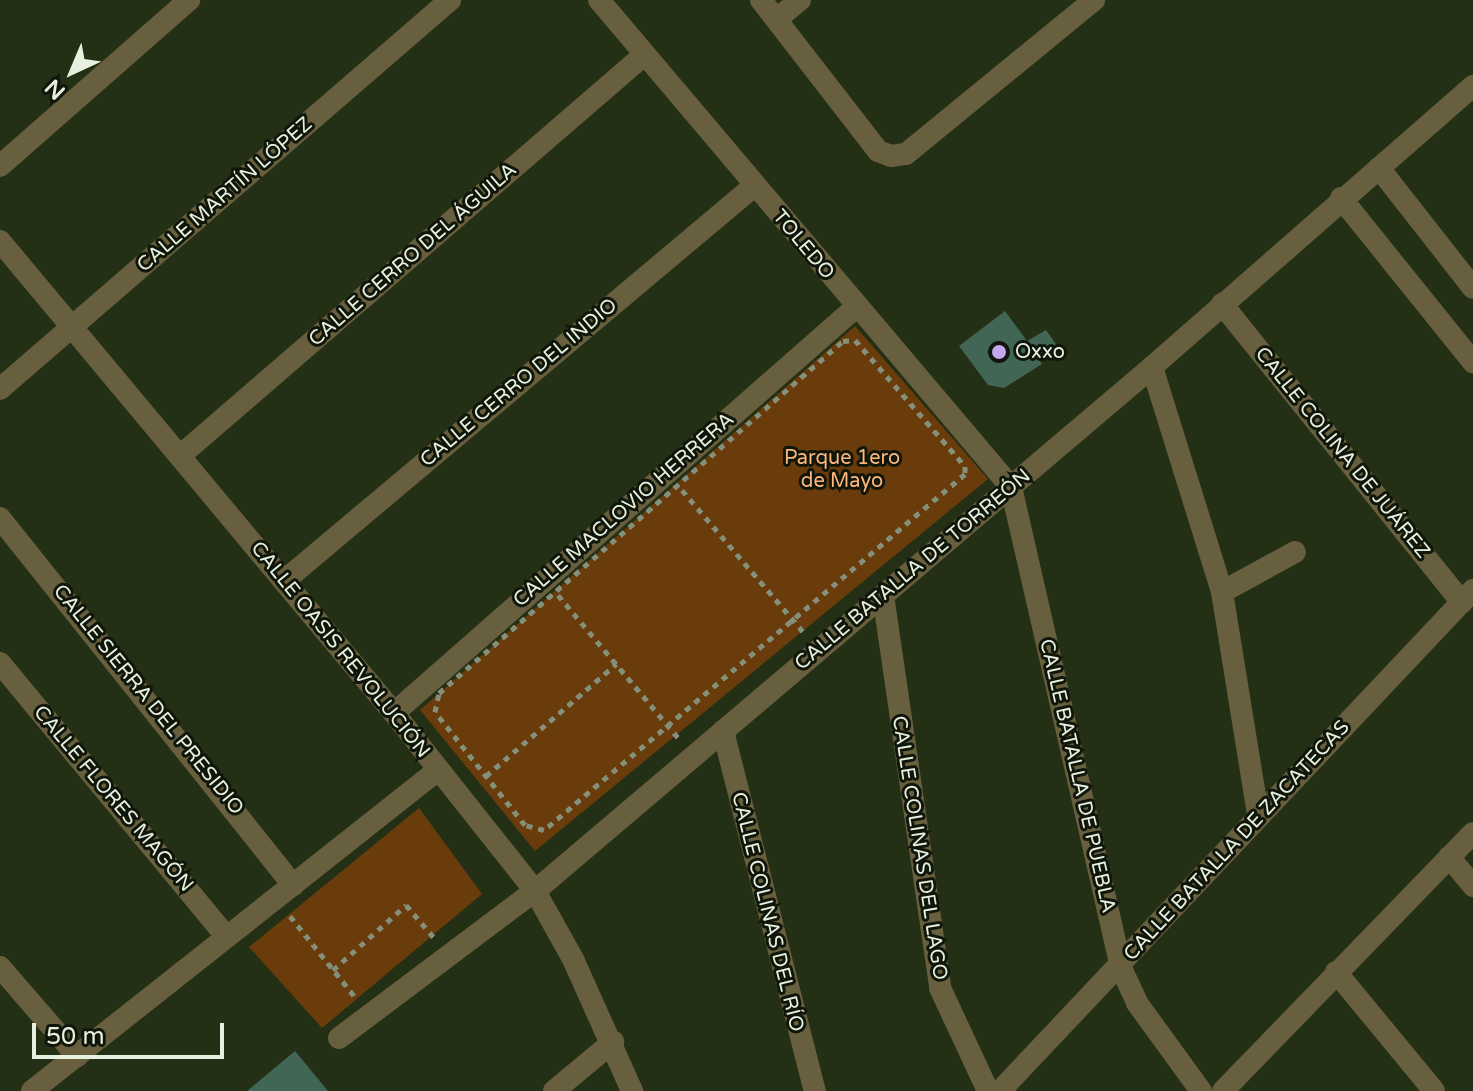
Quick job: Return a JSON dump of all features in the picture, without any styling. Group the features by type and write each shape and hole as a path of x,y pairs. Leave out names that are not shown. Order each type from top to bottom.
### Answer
{"street":[{"path":"0,166 189,0"},
{"name":"CALLE MARTÍN LÓPEZ","path":"0,389 450,0"},
{"name":"TOLEDO","path":"599,0 855,308 1011,487"},
{"path":"761,0 878,151 891,156 906,154 1094,0"},
{"path":"777,19 800,0"},
{"name":"CALLE CERRO DEL ÁGUILA","path":"181,455 644,55"},
{"name":"CALLE BATALLA DE TORREÓN","path":"339,1038 447,953 535,891 1152,367 1341,198 1473,86"},
{"path":"1379,168 1473,288"},
{"name":"CALLE CERRO DEL INDIO","path":"284,581 754,186"},
{"path":"1341,198 1473,362"},
{"name":"CALLE OASIS REVOLUCIÓN","path":"0,241 394,713 535,891 613,1042 632,1091"},
{"name":"CALLE COLINA DE JUÁREZ","path":"1222,304 1467,596"},
{"name":"CALLE MACLOVIO HERRERA","path":"394,713 550,585 672,479 855,308"},
{"path":"1152,367 1222,592 1258,815"},
{"name":"CALLE BATALLA DE PUEBLA","path":"1011,487 1121,968 1137,1003 1201,1091"},
{"name":"CALLE SIERRA DEL PRESIDIO","path":"0,518 126,669 285,892"},
{"path":"1222,592 1295,552"},
{"name":"CALLE COLINAS DEL LAGO","path":"883,595 937,974 952,1018 988,1091"},
{"name":"CALLE BATALLA DE ZACATECAS","path":"1000,1091 1121,968 1258,815 1467,596"},
{"name":"CALLE FLORES MAGÓN","path":"0,663 226,936"},
{"name":"CALLE COLINAS DEL RÍO","path":"723,731 815,1091"},
{"path":"32,1091 438,770"},
{"path":"1223,1091 1473,833"},
{"path":"1449,857 1473,886"},
{"path":"0,967 77,1056"},
{"path":"1336,972 1434,1091"},
{"path":"554,1091 613,1042"}],"path":[{"path":"843,341 862,344 965,466 965,474 544,830 525,825 435,712 435,702 550,585 672,479 843,341"},
{"path":"672,479 819,650"},
{"path":"550,585 694,756"},
{"path":"486,776 616,664"},
{"path":"285,892 333,970 369,1014"},
{"path":"333,970 406,905 447,953"}],"green space":[{"name":"Parque 1ero de Mayo","path":"855,326 988,479 535,851 420,710"},
{"path":"419,808 482,894 322,1028 249,947"}],"building":[{"name":"Oxxo","path":"1005,311 1027,341 1046,330 1058,347 1039,359 1042,364 1004,388 988,385 959,346"},
{"path":"295,1051 328,1091 247,1091"}],"place":[{"name":"Oxxo","path":"999,352"}]}
